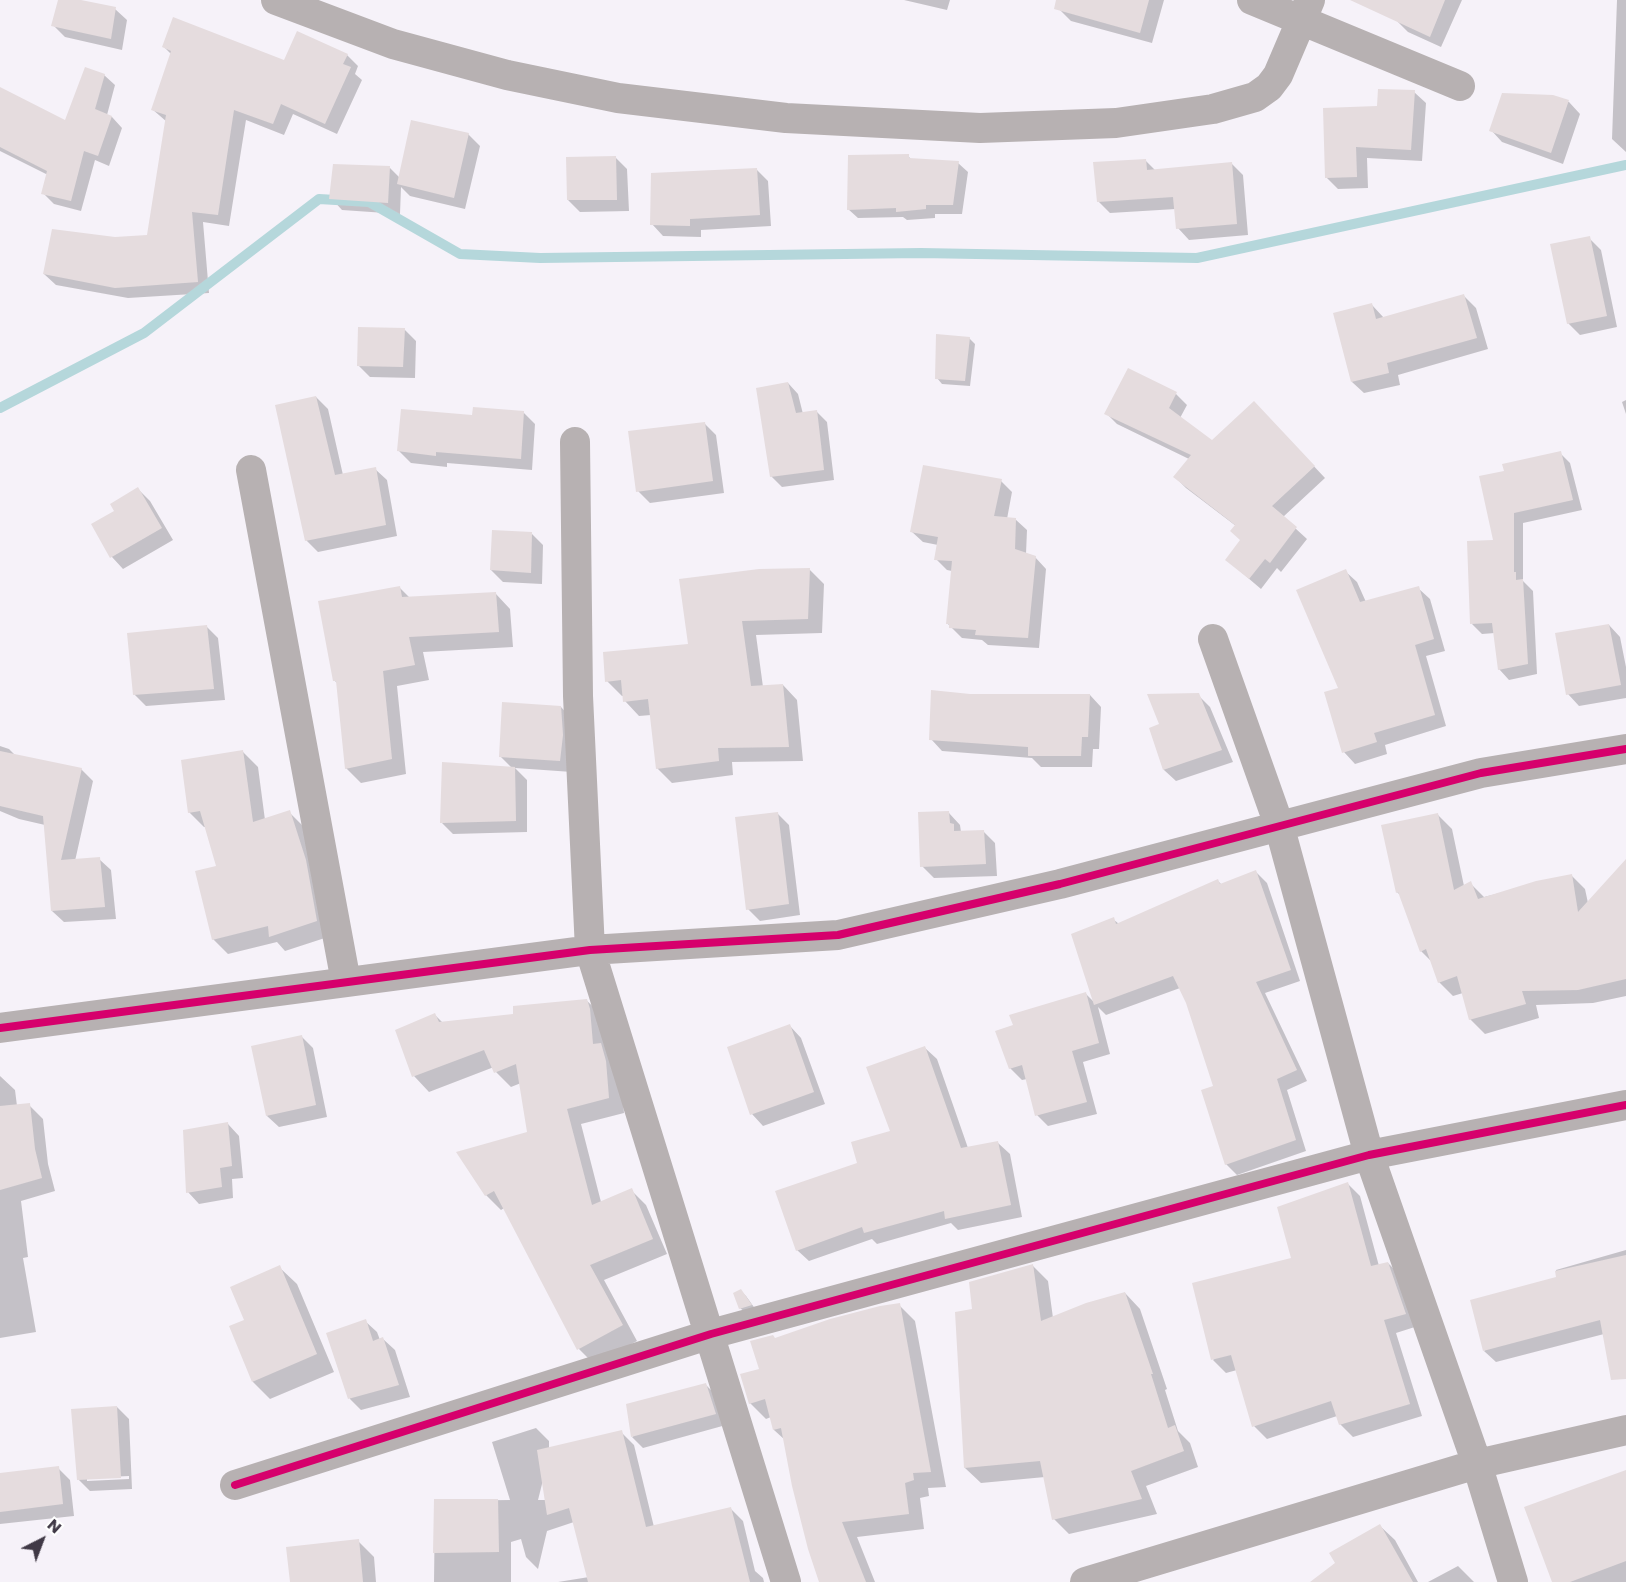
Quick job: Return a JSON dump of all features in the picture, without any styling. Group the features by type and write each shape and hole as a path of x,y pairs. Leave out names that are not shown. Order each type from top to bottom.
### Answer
{"street":[{"path":"276,0 393,44 507,75 618,99 786,118 980,128 1116,123 1214,108 1255,97 1269,87 1278,75 1306,10"},
{"path":"1252,0 1306,10 1460,86"},
{"path":"575,442 578,696 590,950 711,1334 786,1582"},
{"path":"251,470 346,982"},
{"path":"1213,639 1279,825 1368,1155 1477,1464 1513,1582"},
{"path":"0,1028 590,950 838,935 1060,884 1480,773 1626,749"},
{"path":"235,1485 711,1334 1368,1155 1626,1105"},
{"path":"1085,1582 1477,1464 1626,1430"}],"building":[{"path":"58,0 81,0 116,7 111,39 51,26"},
{"path":"1056,0 1149,0 1140,33 1054,9"},
{"path":"1350,0 1445,0 1430,37"},
{"path":"173,17 284,60 297,31 348,54 343,64 351,67 325,124 281,104 273,124 234,110 218,215 192,212 198,282 115,288 43,274 52,229 115,237 147,235 166,115 151,110 171,51 162,47"},
{"path":"85,67 105,74 95,109 112,116 98,156 84,151 71,201 41,194 47,171 0,147 0,87 65,120"},
{"path":"1378,89 1415,90 1411,150 1356,147 1357,177 1325,178 1323,108 1377,106"},
{"path":"1502,93 1553,95 1569,100 1551,153 1489,131"},
{"path":"411,120 469,133 454,198 397,184"},
{"path":"909,154 909,158 959,161 953,205 926,205 926,209 896,212 896,208 847,210 848,155"},
{"path":"616,156 617,200 567,200 566,157"},
{"path":"1146,159 1147,170 1232,162 1237,224 1176,229 1173,197 1097,202 1093,162"},
{"path":"333,164 390,166 388,203 329,199"},
{"path":"757,168 760,215 690,219 690,226 650,225 651,173"},
{"path":"1590,236 1607,316 1567,324 1550,244"},
{"path":"1464,294 1477,338 1387,363 1389,373 1351,382 1333,313 1372,303 1376,319"},
{"path":"358,327 405,328 403,367 357,366"},
{"path":"936,334 970,337 965,381 935,379"},
{"path":"1128,368 1177,392 1169,408 1212,440 1254,401 1315,466 1272,506 1297,527 1270,563 1265,559 1249,579 1225,560 1240,540 1230,531 1235,525 1173,477 1191,455 1104,414"},
{"path":"788,382 796,413 817,410 824,470 770,477 756,388"},
{"path":"316,396 335,475 376,467 386,525 305,541 275,405"},
{"path":"473,407 524,411 521,459 436,452 436,456 397,451 401,409 472,415"},
{"path":"705,422 713,481 636,492 628,431"},
{"path":"1561,451 1573,500 1514,513 1514,572 1516,572 1516,580 1523,579 1528,664 1498,670 1492,623 1470,624 1467,541 1493,540 1479,476 1504,471 1502,464"},
{"path":"923,465 1002,479 994,516 1016,518 1015,549 1036,556 1028,638 975,635 976,630 949,628 949,624 946,624 952,561 934,560 938,537 910,532"},
{"path":"138,487 162,528 110,558 91,524 114,511 110,504"},
{"path":"492,530 532,532 531,573 490,570"},
{"path":"810,568 808,619 742,621 751,686 783,684 789,747 718,748 719,761 656,769 648,699 623,702 621,680 605,682 603,652 688,644 679,579 759,569"},
{"path":"1346,569 1360,602 1419,586 1434,639 1415,645 1435,715 1374,733 1377,742 1342,753 1324,692 1338,688 1296,590"},
{"path":"400,586 402,597 496,592 499,632 409,637 415,665 383,671 392,759 345,769 336,681 333,681 318,601"},
{"path":"1609,624 1621,685 1566,695 1555,633"},
{"path":"207,625 214,689 133,695 127,633"},
{"path":"931,690 970,694 1090,694 1088,737 1082,737 1081,756 1028,756 1028,747 929,740"},
{"path":"1199,693 1222,750 1163,770 1149,728 1159,724 1147,694"},
{"path":"502,702 561,706 563,735 560,761 499,757"},
{"path":"243,750 253,822 290,810 306,860 317,921 269,937 268,926 212,940 195,871 216,866 200,811 188,813 181,760"},
{"path":"0,751 82,768 61,860 100,857 105,907 51,911 43,816 0,806"},
{"path":"442,762 515,767 516,821 440,823"},
{"path":"949,811 950,823 954,824 954,831 984,830 986,864 920,867 918,812"},
{"path":"778,812 789,904 746,910 735,817"},
{"path":"1438,813 1454,890 1471,881 1478,899 1536,881 1572,874 1578,912 1626,859 1626,979 1578,990 1522,991 1526,1004 1469,1020 1457,976 1438,983 1426,949 1420,952 1398,892 1396,893 1381,825"},
{"path":"1256,870 1291,970 1256,982 1297,1070 1277,1079 1296,1140 1225,1165 1201,1090 1213,1086 1186,1003 1173,976 1094,1005 1071,934 1114,917 1116,924 1218,879 1220,884"},
{"path":"1086,992 1099,1043 1072,1051 1087,1102 1035,1116 1022,1065 1009,1069 995,1031 1013,1025 1009,1015"},
{"path":"587,999 593,1044 601,1043 606,1061 609,1098 567,1109 592,1205 632,1188 653,1239 590,1265 623,1325 577,1350 494,1191 485,1196 456,1152 527,1132 516,1064 494,1073 484,1050 412,1077 395,1030 435,1013 439,1022 513,1014 513,1006"},
{"path":"790,1024 814,1092 750,1115 727,1047"},
{"path":"302,1035 316,1105 266,1116 251,1046"},
{"path":"925,1046 961,1148 998,1141 1011,1205 945,1219 944,1211 864,1233 862,1227 796,1251 775,1191 857,1163 851,1142 890,1131 866,1067"},
{"path":"30,1103 35,1149 42,1178 0,1190 0,1106"},
{"path":"228,1122 232,1166 220,1168 222,1187 186,1193 183,1130"},
{"path":"1348,1182 1371,1266 1388,1262 1406,1314 1384,1320 1410,1404 1339,1425 1331,1401 1252,1427 1231,1355 1211,1360 1192,1283 1291,1258 1277,1207"},
{"path":"1626,1255 1626,1379 1611,1380 1600,1320 1483,1351 1470,1300 1556,1277 1555,1271"},
{"path":"1033,1264 1041,1321 1086,1303 1125,1292 1153,1374 1151,1374 1168,1428 1175,1425 1184,1451 1131,1471 1142,1499 1052,1520 1040,1461 964,1468 955,1312 972,1309 969,1282"},
{"path":"280,1265 317,1354 252,1382 229,1326 244,1320 230,1287"},
{"path":"741,1289 752,1305 739,1309 733,1293"},
{"path":"900,1303 931,1472 913,1473 914,1480 905,1483 909,1514 842,1522 866,1582 819,1582 792,1486 781,1428 773,1430 765,1399 749,1404 740,1374 759,1369 750,1341 773,1335 775,1338 830,1319"},
{"path":"366,1319 373,1341 383,1337 399,1385 348,1399 326,1333"},
{"path":"706,1383 716,1414 631,1437 626,1404"},
{"path":"117,1406 121,1478 77,1480 71,1409"},
{"path":"622,1430 646,1527 731,1507 750,1582 588,1582 569,1508 547,1515 537,1450"},
{"path":"59,1466 63,1504 0,1512 0,1473"},
{"path":"1626,1470 1626,1561 1570,1582 1552,1582 1524,1507"},
{"path":"434,1499 498,1499 499,1552 433,1553"},
{"path":"1380,1524 1413,1582 1310,1582 1335,1563 1329,1553"},
{"path":"359,1539 363,1582 290,1582 286,1547"}],"waterway":[{"path":"0,408 144,333 319,199 369,202 460,254 540,258 921,253 1197,258 1626,165"}],"cycle path":[{"path":"0,1028 590,950 838,935 1060,884 1481,773 1626,749"},
{"path":"235,1485 711,1334 1369,1155 1626,1105"}]}
